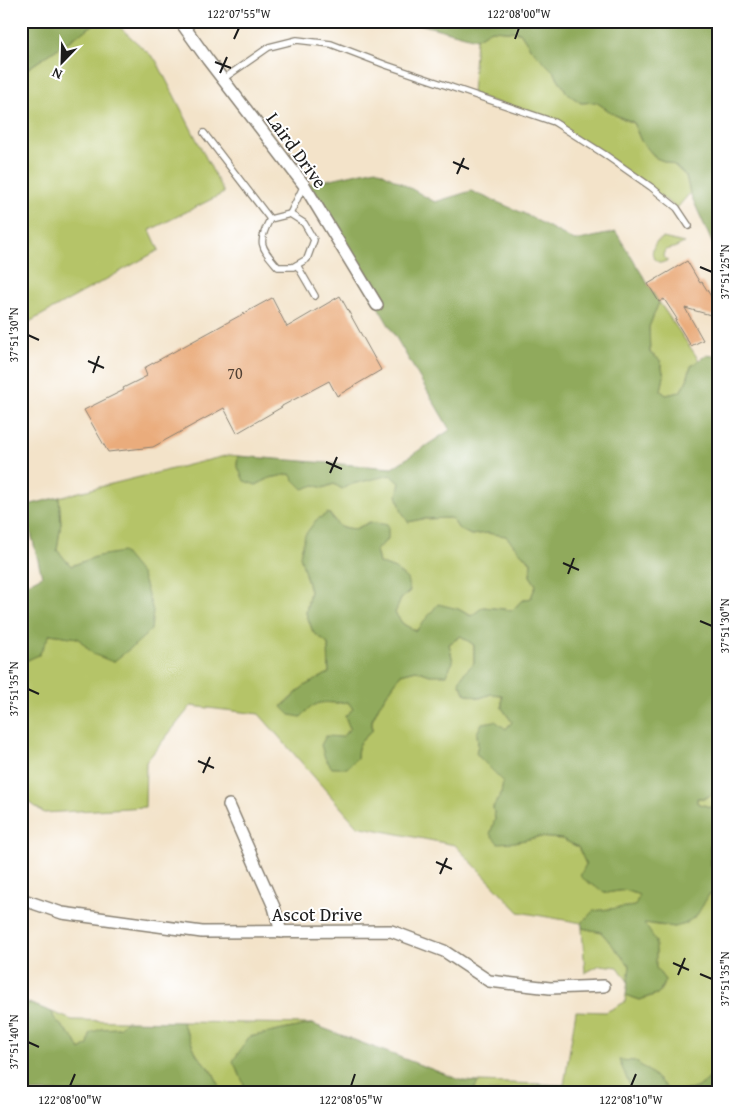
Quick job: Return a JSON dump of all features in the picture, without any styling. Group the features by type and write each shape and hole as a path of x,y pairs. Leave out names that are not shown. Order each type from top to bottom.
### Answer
{"street":[{"name":"Laird Drive","path":"180,21 304,185 378,305"},
{"path":"229,804 274,907 281,932"},
{"name":"Ascot Drive","path":"21,899 62,913 202,932 391,931 444,951 488,981 550,988 604,986"}],"lane":[{"path":"223,79 269,48 298,40 331,44 386,65 554,122 651,187 677,208 689,226"},
{"path":"204,133 270,220"},
{"path":"290,214 304,223 314,240 307,259 294,267 278,267 263,249 263,234 270,220 290,214 304,185"},
{"path":"298,265 315,296"}],"green space":[{"path":"21,21 99,21 21,73"},
{"path":"99,21 113,21 156,60 224,193 150,230 159,250 22,326 21,73"},
{"path":"408,21 718,21 718,121 713,129 715,142 718,144 718,256 690,193 686,176 674,165 656,158 641,141 633,122 615,115 596,102 581,103 567,93 554,72 531,49 520,32 491,30 476,39"},
{"path":"491,30 520,32 531,49 554,72 567,93 581,103 596,102 615,115 633,123 641,141 656,158 674,165 686,176 690,193 677,208 554,122 472,94 476,39"},
{"path":"376,169 435,202 471,191 523,213 575,241 616,232 659,302 649,327 650,353 660,360 664,376 661,391 666,395 680,392 687,380 691,366 706,355 718,356 718,794 697,798 697,803 713,808 716,818 716,839 710,846 711,867 718,866 718,901 710,893 697,915 685,924 675,927 644,923 656,941 656,968 665,980 659,993 640,1000 626,995 630,966 601,932 582,928 582,923 593,911 635,906 639,895 625,890 606,893 589,883 580,876 586,864 578,847 562,839 538,837 515,842 498,843 490,834 495,819 493,807 501,794 503,781 476,753 478,745 477,733 482,723 495,721 506,729 512,722 502,708 502,695 491,694 480,698 466,694 459,682 464,673 474,663 474,645 461,636 449,644 453,662 446,675 430,675 416,670 401,674 380,704 372,720 372,731 360,743 357,758 347,768 332,768 325,758 321,745 326,736 342,737 350,729 345,716 353,709 348,702 318,704 307,710 301,717 290,715 282,707 304,686 329,673 328,644 313,632 306,613 310,591 300,556 305,535 316,520 328,513 340,527 355,529 370,522 388,525 388,539 376,550 379,563 395,569 407,579 410,591 401,599 395,613 403,624 416,631 438,604 458,609 471,616 483,607 513,610 521,601 531,598 536,585 530,576 531,562 506,536 487,533 471,535 459,529 451,518 422,519 408,522 402,512 397,495 400,483 391,475 352,484 342,489 334,484 323,488 315,485 303,489 290,474 270,478 256,485 244,481 237,465 238,456 392,468 450,430 304,185"},
{"path":"663,238 684,243 665,250 664,258 669,260 661,263 653,257 652,252 656,242"},
{"path":"659,302 699,360 691,366 687,380 680,392 666,395 661,391 664,376 660,360 650,353 649,327"},
{"path":"229,455 238,456 237,465 256,485 270,478 290,474 323,488 334,484 342,488 391,474 400,483 408,522 422,519 451,518 459,529 471,535 487,533 506,536 531,563 530,576 536,585 531,598 521,601 513,610 483,607 472,616 458,609 425,620 416,631 403,624 395,613 401,599 410,591 395,569 379,563 376,550 388,539 370,522 355,529 340,527 329,513 305,574 310,591 306,613 313,632 328,644 329,673 304,686 282,706 310,707 319,702 348,702 353,709 345,716 350,728 342,737 357,759 359,746 362,740 372,731 372,720 380,704 401,674 416,670 430,675 453,662 449,644 461,636 474,645 474,663 464,673 459,683 466,694 480,698 491,694 502,695 502,708 512,722 506,729 477,733 478,745 476,753 503,781 501,794 493,807 495,819 515,842 538,837 562,839 578,847 586,864 606,893 625,890 640,895 635,906 593,911 582,923 519,912 455,845 357,826 259,714 191,706 146,762 145,807 44,813 21,796 21,661 24,662 39,654 50,634 78,638 93,654 98,556 71,566 57,550 61,523 59,497"},
{"path":"59,497 61,523 57,550 71,566 98,556 123,552 142,575 153,611 151,630 113,662 93,654 78,638 50,634 39,655 23,662 21,661 21,587 42,576 24,506"},
{"path":"718,794 718,866 711,868 710,846 716,839 716,818 713,808 697,803 697,798 705,798"},
{"path":"710,893 718,901 718,1069 696,1088 691,1090 668,1090 656,1077 635,1061 627,1079 634,1092 573,1092 564,1085 576,1011 606,1012 625,1002 626,995 640,1000 660,993 665,980 656,968 656,951 643,922 675,927 704,902"},
{"path":"582,928 601,932 630,966 629,983 618,967 600,965 585,973"},
{"path":"21,1000 52,1012 54,1018 75,1040 80,1050 88,1045 90,1033 101,1029 119,1028 126,1021 182,1022 197,1055 213,1073 223,1092 21,1092"},
{"path":"52,1012 72,1020 126,1021 119,1028 101,1029 88,1045 80,1050 75,1040 54,1018"},
{"path":"182,1022 312,1024 249,1037 244,1084 245,1092 223,1092 213,1073 197,1055"},
{"path":"312,1024 463,1081 478,1082 473,1092 245,1092 244,1084 233,1061 249,1037"},
{"path":"619,1060 635,1061 656,1077 668,1090 691,1090 696,1088 718,1069 718,1092 634,1092"},
{"path":"478,1082 539,1084 537,1092 473,1092"},
{"path":"539,1084 564,1085 573,1092 537,1092"}],"building":[{"path":"687,261 700,283 702,282 712,298 718,300 718,317 685,308 703,340 691,346 664,299 659,302 648,284"},
{"path":"340,296 381,370 337,396 329,381 237,433 224,408 153,447 108,452 84,410 147,376 144,368 272,298 287,327"}]}
